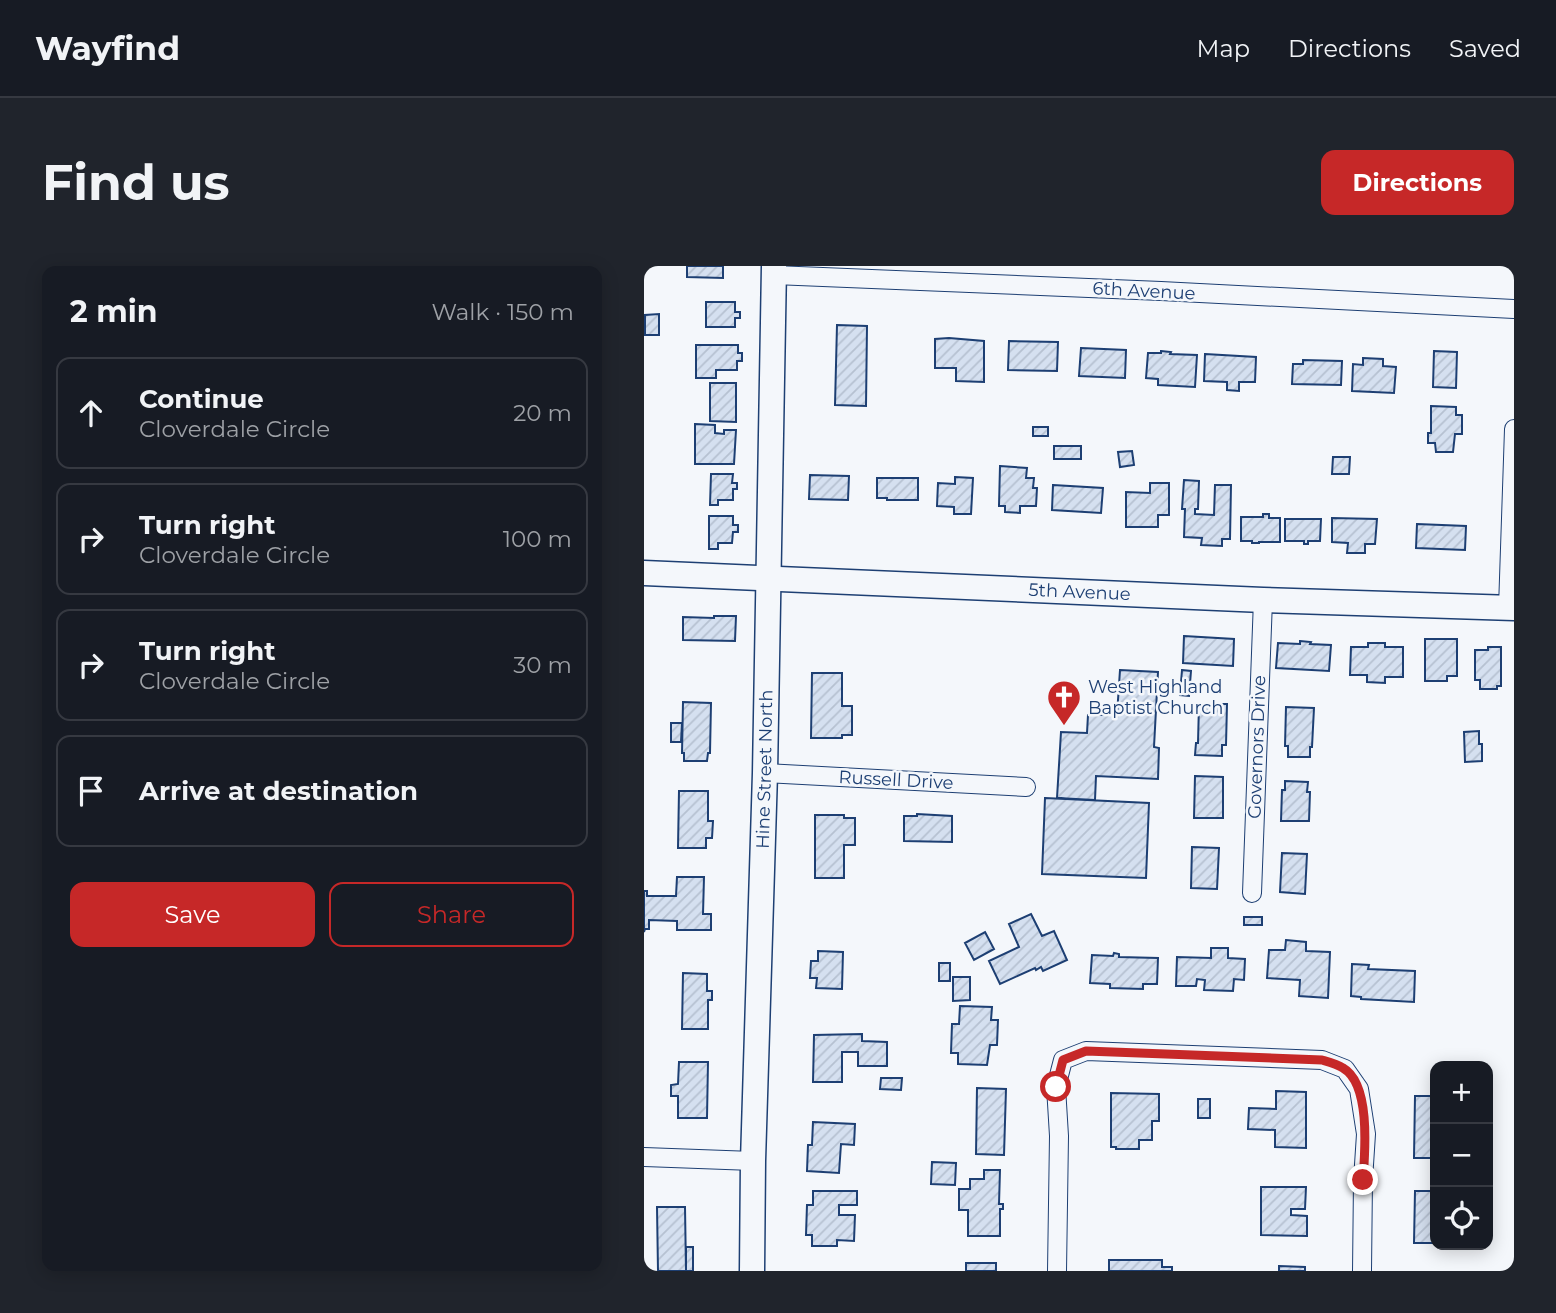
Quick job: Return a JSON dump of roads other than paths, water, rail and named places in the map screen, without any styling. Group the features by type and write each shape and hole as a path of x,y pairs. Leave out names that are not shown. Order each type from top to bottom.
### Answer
{"street":[{"name":"6th Avenue","path":"774,271 1514,309"},
{"name":"Hine Street North","path":"752,1271 774,271"},
{"path":"1511,608 1514,429"},
{"name":"5th Avenue","path":"644,573 1511,608"},
{"name":"Governors Drive","path":"1252,893 1263,600"},
{"name":"Russell Drive","path":"765,773 1026,787"},
{"path":"1057,1271 1059,1136 1056,1087 1063,1060 1086,1051 1322,1060 1346,1069 1359,1089 1366,1134 1362,1271"},
{"path":"644,1157 753,1161"}],"place":[{"name":"West Highland Baptist Church","path":"1064,727"}]}
